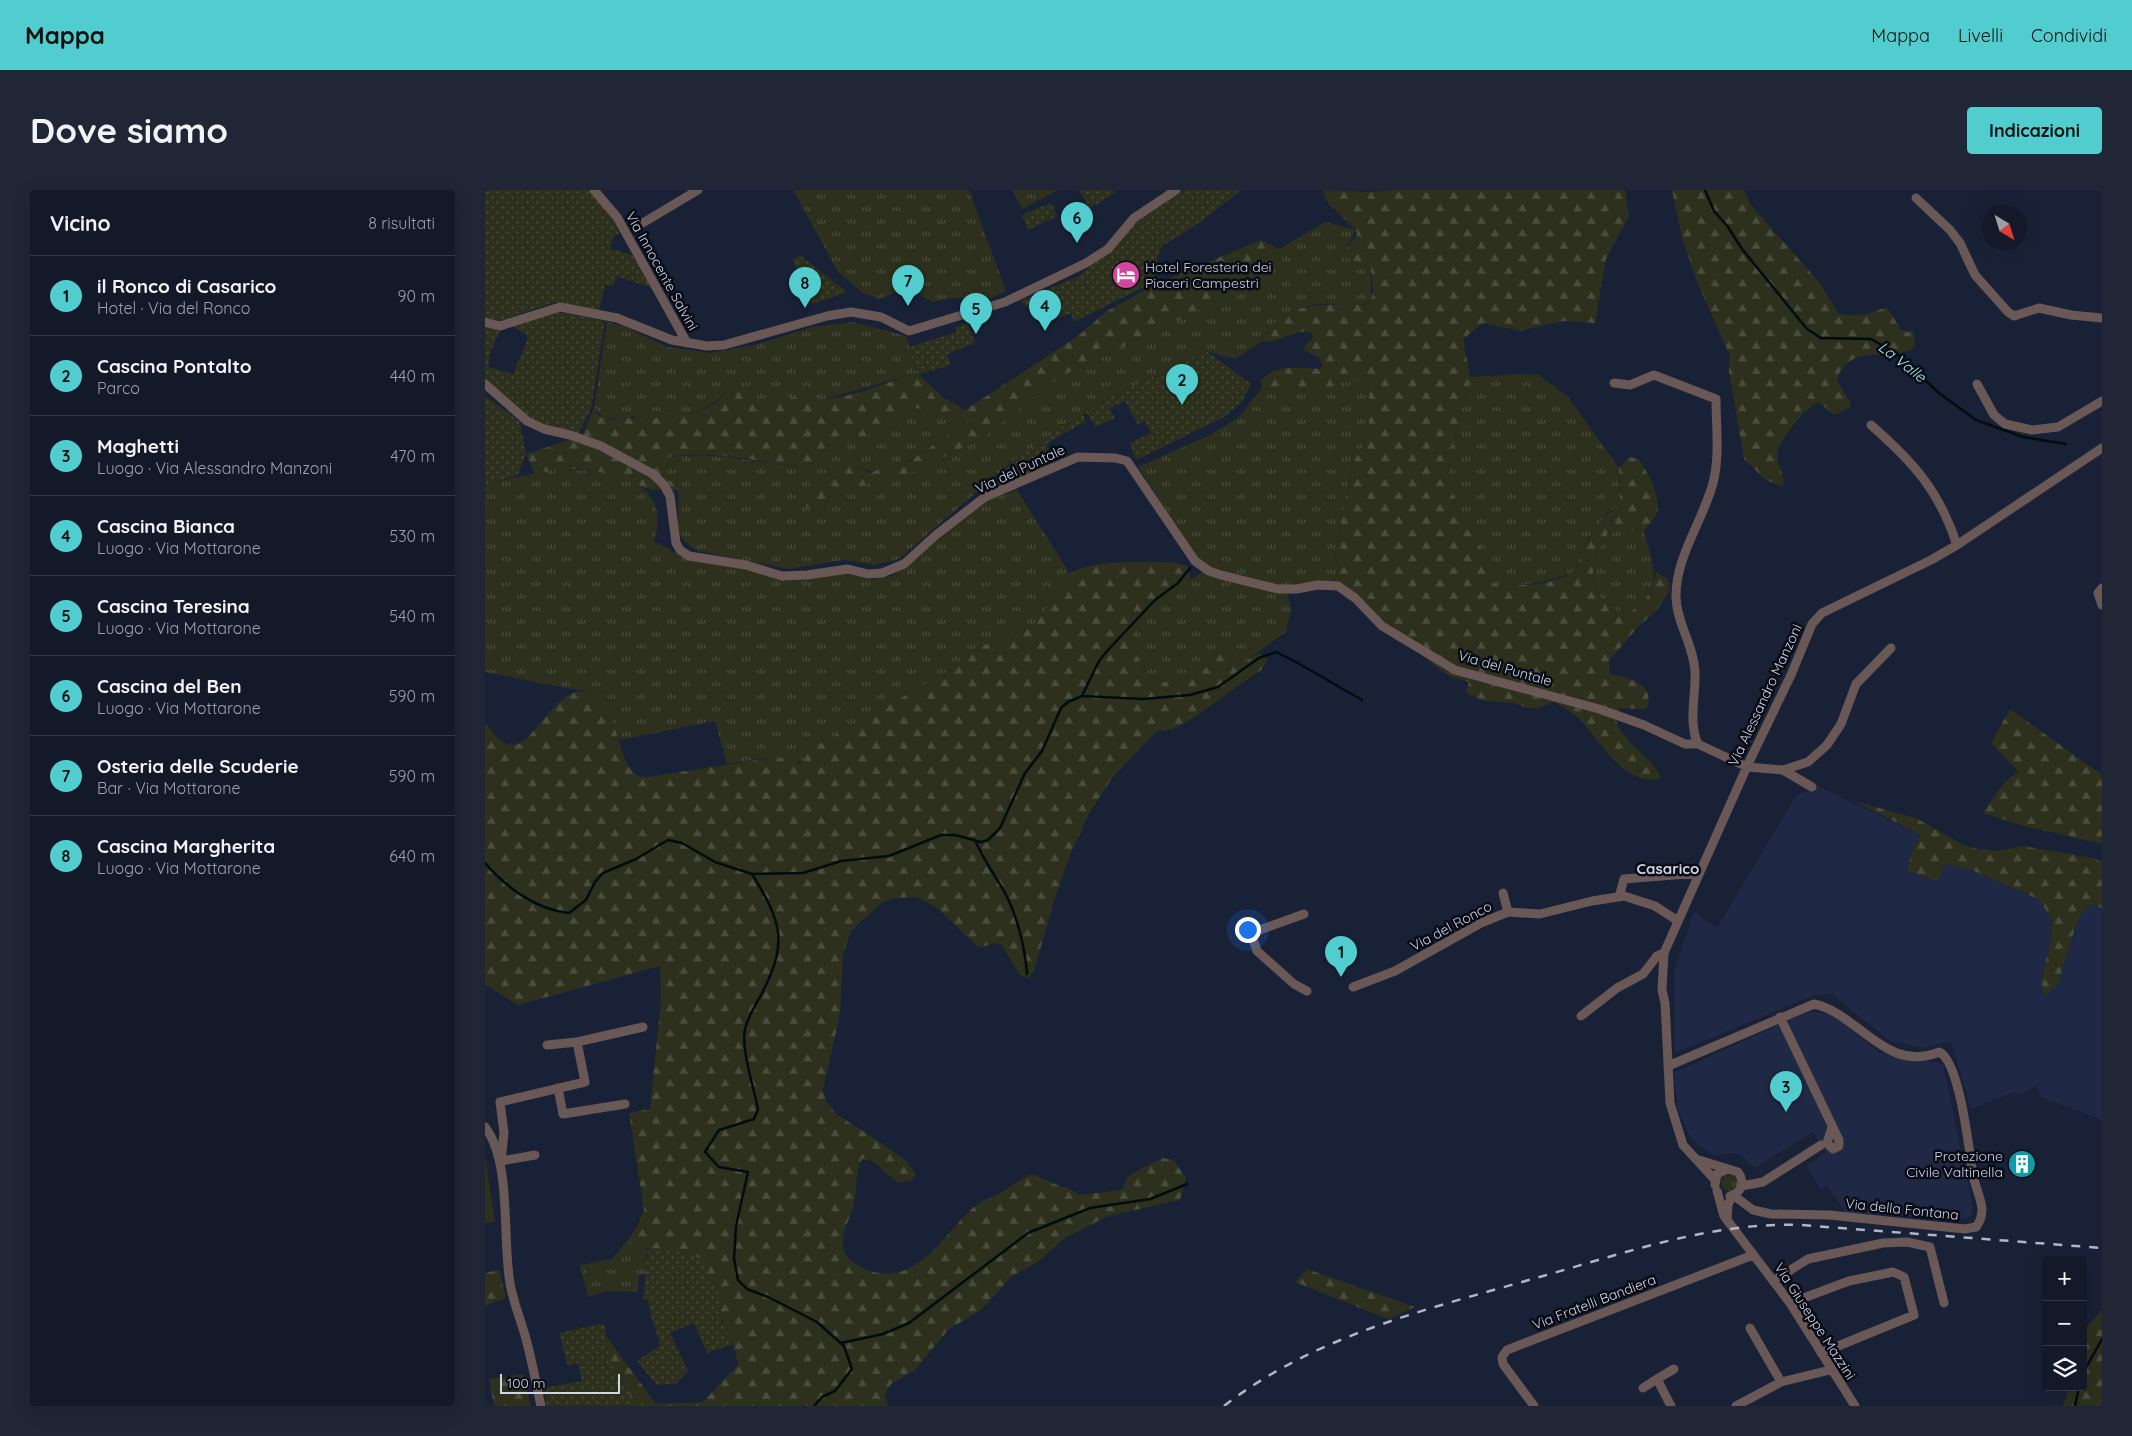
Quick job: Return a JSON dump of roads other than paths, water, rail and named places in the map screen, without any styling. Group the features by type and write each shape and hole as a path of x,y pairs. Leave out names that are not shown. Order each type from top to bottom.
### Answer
{"street":[{"name":"Via Innocente Salvini","path":"594,190 617,217 687,343"},
{"path":"636,227 698,190"},
{"path":"485,322 501,326 560,307 617,318 672,340 687,343 724,345 827,316 851,312 881,317 909,331 1005,302 1087,263 1108,249 1134,218 1177,190"},
{"path":"1915,198 1950,230 1960,243 1975,275 2008,312 2014,316 2039,308 2071,315 2102,318"},
{"path":"1614,383 1630,385 1654,375 1716,399 1717,466 1704,510 1679,570 1676,599 1695,670 1693,729 1698,744"},
{"name":"Via del Puntale","path":"485,384 527,421 544,430 571,435 601,446 653,474 664,485 670,496 676,543 680,550 689,556 746,565 783,576 807,576 848,569 868,574 893,570 904,564 936,535 985,497 1078,456 1115,458 1127,461 1195,561 1209,571 1279,589 1296,589 1318,584 1338,586 1355,598 1382,626 1455,670 1599,708 1644,725 1685,744 1698,744 1747,767"},
{"path":"1977,384 1994,415 2005,424 2032,430 2059,427 2102,401"},
{"path":"1871,425 1927,481 1948,519 1957,545"},
{"name":"Via Alessandro Manzoni","path":"1715,1180 1683,1145 1670,1103 1665,1003 1662,990 1664,953 1747,767 1791,675 1812,624 1822,613 1931,560 1957,545 2102,448"},
{"path":"2102,588 2098,593 2102,605"},
{"path":"1747,767 1783,770 1807,762 1827,745 1841,724 1856,684 1891,648"},
{"path":"1783,770 1812,787"},
{"path":"1619,897 1624,879 1699,873"},
{"path":"1503,893 1508,912"},
{"name":"Via del Ronco","path":"1353,987 1395,971 1481,923 1508,912 1540,914 1592,901 1624,896 1655,906 1678,921"},
{"path":"1303,914 1251,933 1257,951 1294,984 1307,991"},
{"path":"1581,1016 1617,988 1643,974 1657,956 1664,953"},
{"name":"Via della Fontana","path":"1668,1066 1814,1004 1827,1006 1843,1016 1874,1042 1895,1051 1910,1056 1931,1055 1939,1052 1945,1054 1961,1099 1974,1177 1982,1208 1981,1220 1976,1226 1965,1229 1829,1215 1777,1215 1761,1211 1737,1192"},
{"path":"1780,1017 1832,1127"},
{"path":"547,1045 577,1042 643,1027"},
{"path":"541,1406 530,1354 510,1285 506,1253 501,1161 504,1133 500,1102 585,1082 577,1042"},
{"path":"558,1088 563,1114 596,1107 600,1109 625,1104"},
{"path":"485,1127 495,1144 501,1161"},
{"path":"495,1144 504,1133"},
{"path":"1728,1169 1720,1171 1715,1180 1717,1191 1724,1196 1763,1182 1772,1174 1821,1145"},
{"path":"501,1161 535,1155"},
{"path":"1697,1159 1734,1170 1741,1177 1751,1179 1772,1174"},
{"path":"1727,1220 1728,1205 1737,1192 1741,1177"},
{"name":"Via Giuseppe Mazzini","path":"1717,1191 1722,1212 1727,1220 1790,1303 1855,1406"},
{"path":"1773,1280 1808,1260 1883,1243 1907,1242 1930,1247 1944,1303"},
{"name":"Via Fratelli Bandiera","path":"1534,1406 1503,1364 1502,1357 1507,1350 1753,1254"},
{"path":"1790,1303 1849,1281 1893,1272 1904,1277 1914,1315 1821,1353"},
{"path":"1750,1328 1781,1382"},
{"path":"1643,1388 1674,1370"},
{"path":"1735,1406 1781,1382 1831,1370"},
{"path":"1657,1379 1671,1406"}],"waterway":[{"name":"La Valle","path":"1705,190 1714,211 1728,227 1742,249 1807,329 1821,338 1871,339 1897,354 1939,393 1976,420 2023,437 2066,444"},
{"path":"1082,696 1099,661 1108,650 1155,600 1178,583 1190,568"},
{"path":"485,863 502,881 533,902 557,911 569,913 586,900 595,882 603,873 636,859 668,840 682,843 715,862 752,874 803,873 841,861 889,856 941,835 955,835 981,842 988,840 1000,828 1025,773 1042,751 1061,708 1068,702 1082,696 1143,699 1190,695 1218,687 1259,658 1276,652 1362,700"},
{"path":"975,840 1013,910 1022,942 1027,974"},
{"path":"752,874 775,918 778,931 776,958 771,973 750,1014 745,1029 746,1058 758,1109 754,1119 719,1130 705,1152 719,1167 748,1172 736,1226 734,1259 738,1280 747,1289 768,1297 817,1322 844,1346 852,1369 835,1391 822,1397 814,1406"},
{"path":"841,1343 883,1334 909,1323 1028,1233 1090,1208 1150,1199 1187,1184"},
{"path":"2087,1366 2102,1339"},
{"path":"2075,1406 2078,1391"}],"railway":[{"path":"1224,1406 1260,1381 1297,1360 1377,1326 1418,1312 1607,1257 1703,1233 1768,1225 1801,1225 2102,1248"}],"place":[{"name":"Cascina del Ben","path":"1077,243"},
{"name":"Hotel Foresteria dei Piaceri Campestri","path":"1126,275"},
{"name":"Osteria delle Scuderie","path":"908,306"},
{"name":"Cascina Margherita","path":"805,308"},
{"name":"Cascina Bianca","path":"1045,331"},
{"name":"Cascina Teresina","path":"976,334"},
{"name":"Cascina Pontalto","path":"1182,405"},
{"name":"il Ronco di Casarico","path":"1341,977"},
{"name":"Maghetti","path":"1786,1112"},
{"name":"Protezione Civile Valtinella","path":"2022,1164"}],"district":[{"name":"Casarico","path":"1668,869"}]}
